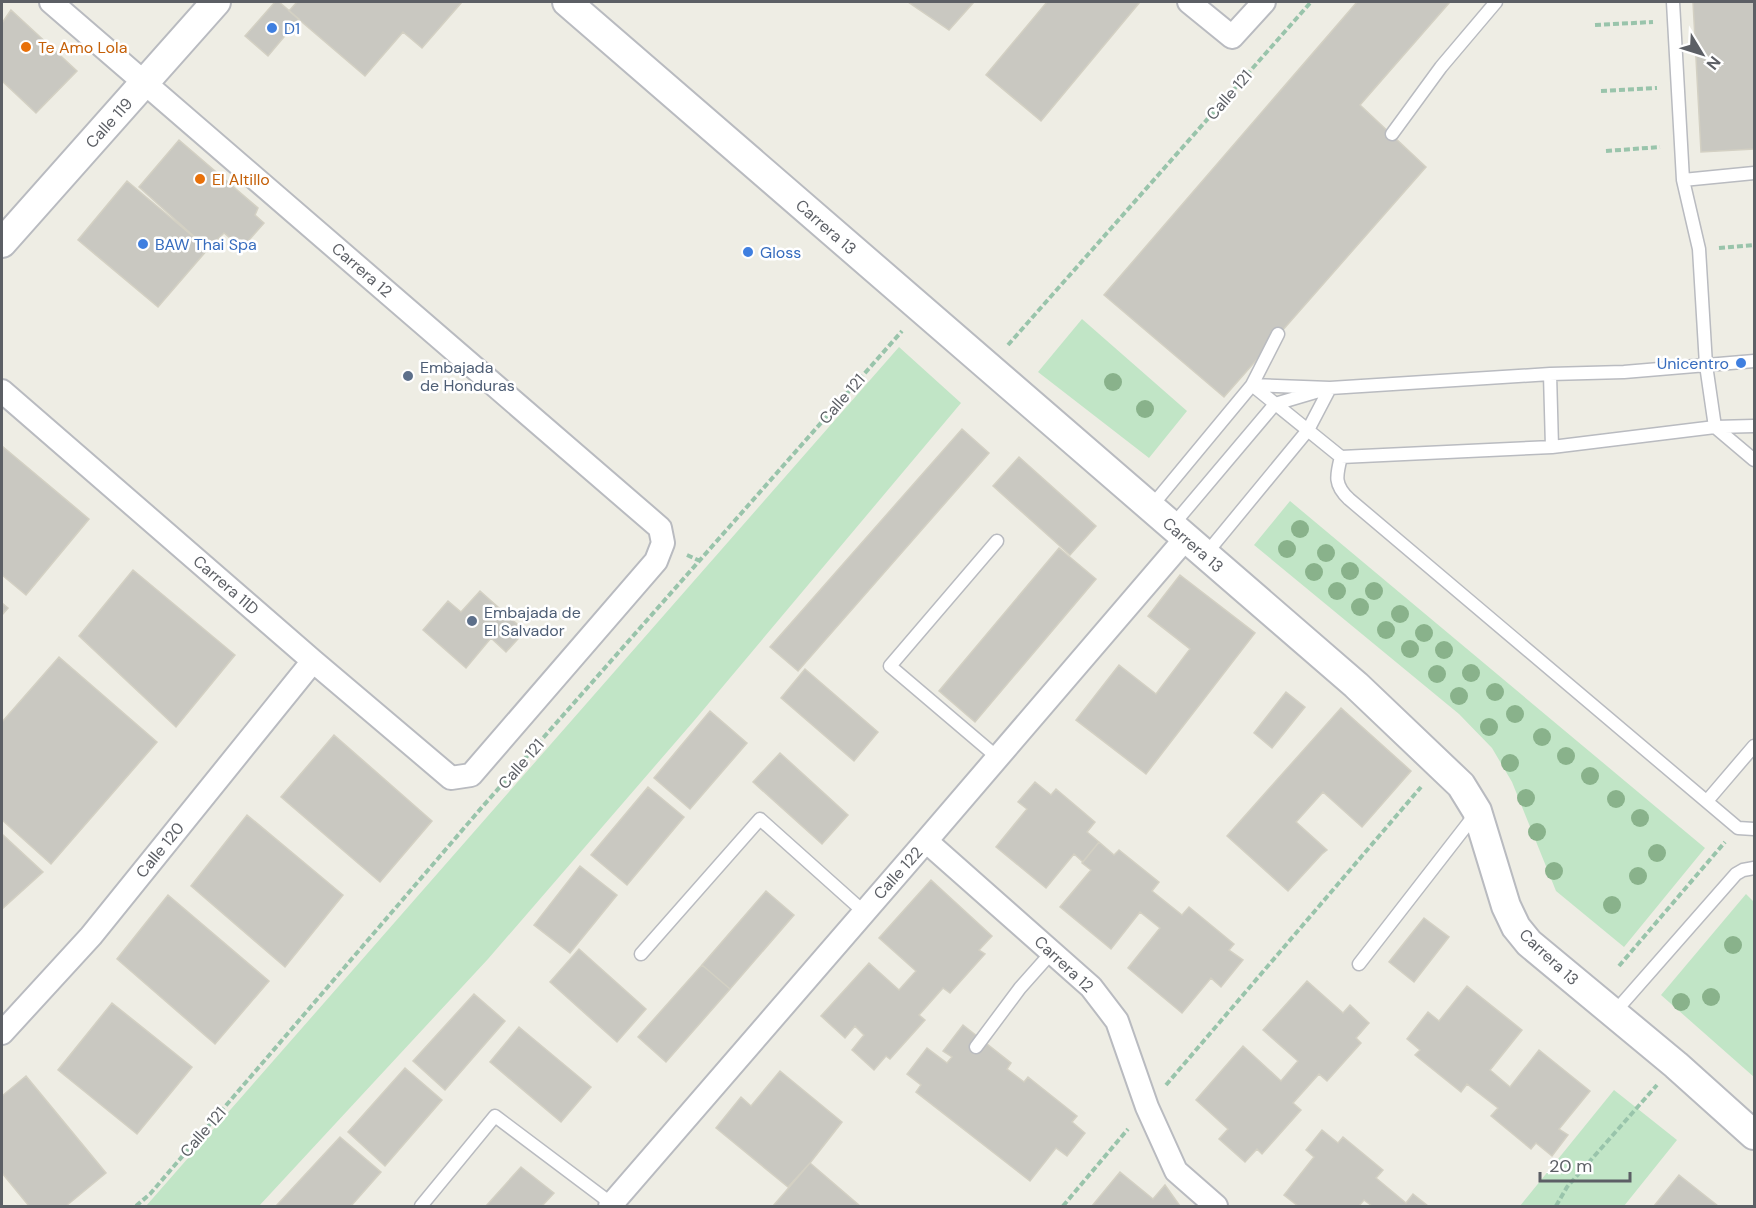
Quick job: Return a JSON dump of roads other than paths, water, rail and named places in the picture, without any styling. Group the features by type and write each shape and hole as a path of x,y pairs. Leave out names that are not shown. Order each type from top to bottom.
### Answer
{"street":[{"name":"Carrera 12","path":"51,2 660,528 663,543"},
{"name":"Calle 119","path":"2,243 216,2"},
{"name":"Carrera 13","path":"567,2 1356,685 1461,785 1477,811 1506,906 1516,927 1529,943 1755,1134"},
{"path":"1189,2 1232,37 1264,2"},
{"name":"Carrera 11D","path":"2,391 451,778"},
{"name":"Calle 122","path":"611,1205 997,757 1188,540"},
{"name":"Calle 121","path":"451,778 471,775 656,561 663,543"},
{"name":"Calle 120","path":"2,1033 91,936 313,661"},
{"name":"Carrera 12","path":"926,841 1092,987 1117,1021 1147,1107 1176,1171 1216,1206"}],"lane":[{"path":"1392,134 1441,67 1496,2"},
{"path":"1672,2 1683,180 1699,249 1706,365 1716,427 1755,460"},
{"path":"1683,180 1755,173"},
{"path":"1150,507 1252,385 1278,334"},
{"path":"1252,385 1330,388 1550,374 1624,372 1755,362"},
{"path":"1550,374 1552,447"},
{"path":"1252,385 1341,457 1552,447 1716,427 1755,426"},
{"path":"1188,540 1275,404 1330,388"},
{"path":"1188,540 1308,430 1330,388"},
{"path":"1341,457 1337,482 1341,492 1348,499 1738,828 1755,829"},
{"path":"997,541 890,666 997,757"},
{"path":"1707,801 1755,746"},
{"path":"1359,964 1477,811"},
{"path":"641,954 760,819 864,912"},
{"path":"1613,1014 1736,874 1755,868"},
{"path":"976,1047 1020,988 1052,952"},
{"path":"421,1206 495,1116 611,1205"}],"place":[{"name":"D1","path":"272,28"},
{"name":"Te Amo Lola","path":"26,47"},
{"name":"El Altillo","path":"200,179"},
{"name":"BAW Thai Spa","path":"143,244"},
{"name":"Gloss","path":"748,252"},
{"name":"Unicentro","path":"1741,363"},
{"name":"Embajada de Honduras","path":"408,376"},
{"name":"Embajada de El Salvador","path":"472,621"}]}
